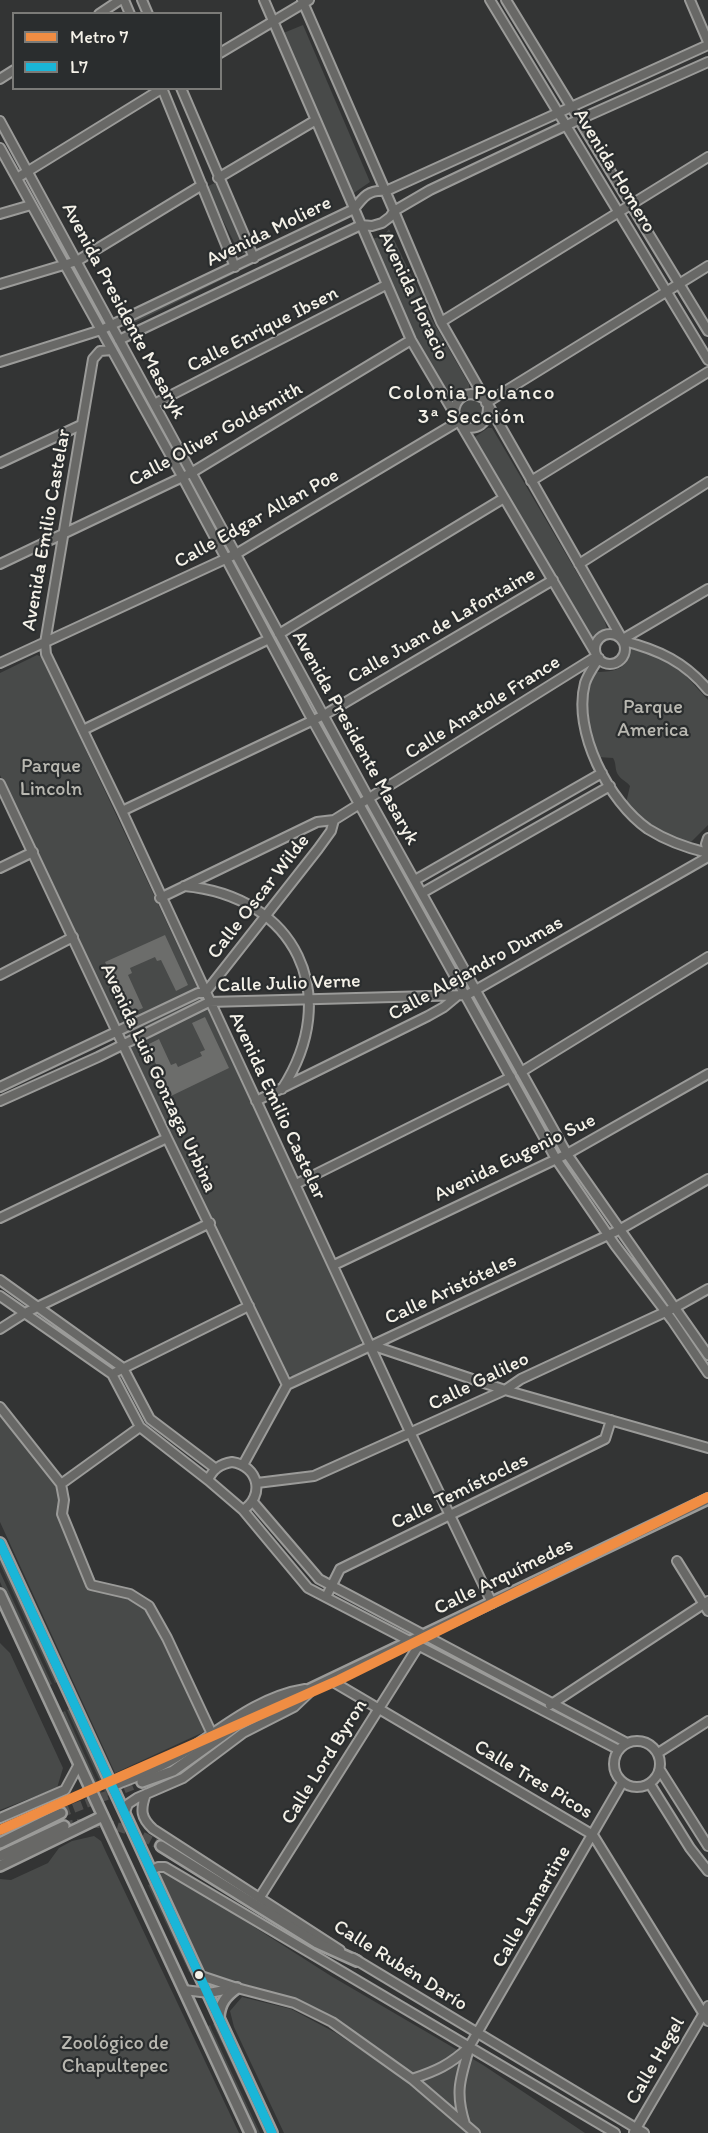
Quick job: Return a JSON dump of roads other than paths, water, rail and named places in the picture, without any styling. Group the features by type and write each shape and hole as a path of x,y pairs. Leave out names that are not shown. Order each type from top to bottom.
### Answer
{"main road":[{"name":"Calle Arquímedes","path":"142,1782 173,1770 243,1721 330,1680 415,1644 424,1636 708,1499"},
{"path":"0,1543 272,2133"},
{"path":"0,1594 250,2133"},
{"path":"0,1843 61,1813"},
{"path":"0,1866 103,1816"},
{"path":"0,1856 64,1826"},
{"path":"161,1846 317,1943 357,1961"},
{"path":"219,2017 223,2001 237,1988"}],"street":[{"path":"102,12 122,0"},
{"name":"Avenida Horacio","path":"264,0 411,340 597,656"},
{"name":"Avenida Homero","path":"490,0 708,360"},
{"name":"Avenida Homero","path":"506,0 708,331"},
{"path":"690,0 708,43"},
{"path":"222,52 304,1"},
{"name":"Avenida Horacio","path":"304,1 441,322 622,639"},
{"name":"Avenida Moliere","path":"0,362 101,330 354,209 368,193 386,191 708,43"},
{"name":"Avenida Moliere","path":"119,340 361,225 372,226 382,223 394,211 430,190 708,62"},
{"path":"17,178 160,90"},
{"path":"162,90 235,267"},
{"path":"182,90 254,258"},
{"path":"218,178 315,120"},
{"name":"Avenida Presidente Masaryk","path":"0,121 368,797 567,1154 708,1354"},
{"name":"Avenida Presidente Masaryk","path":"0,148 556,1159 708,1373"},
{"path":"441,322 708,157"},
{"path":"0,284 76,261 202,186"},
{"path":"0,214 32,205"},
{"path":"486,402 708,266"},
{"name":"Calle Enrique Ibsen","path":"154,404 387,285"},
{"name":"Calle Oliver Goldsmith","path":"0,564 183,478 411,340"},
{"name":"Avenida Emilio Castelar","path":"112,350 100,351 93,359 62,535 45,643 46,654 122,811 160,898 492,1603"},
{"path":"531,480 708,372"},
{"path":"472,393 486,402 488,416 482,424 473,428 458,420 456,402 462,396 472,393"},
{"name":"Calle Edgar Allan Poe","path":"0,663 236,555 458,420"},
{"path":"0,463 81,425"},
{"path":"579,564 708,482"},
{"path":"279,634 504,498"},
{"name":"Calle Juan de Lafontaine","path":"122,811 324,715 553,580"},
{"path":"622,639 708,589"},
{"path":"707,688 691,671 675,660 611,633 603,635 595,645 597,656 585,683 583,712 586,732 602,773 622,804 647,828 674,843 708,854 706,844 708,838"},
{"path":"83,730 269,639"},
{"path":"597,656 610,664 619,661 625,655 622,639"},
{"name":"Calle Anatole France","path":"160,898 317,822 334,820 597,656"},
{"path":"415,880 602,773"},
{"name":"Avenida Luis Gonzaga Urbina","path":"0,784 167,1138 287,1385"},
{"path":"422,893 610,786"},
{"name":"Calle Oscar Wilde","path":"206,993 331,831 334,820"},
{"path":"0,868 33,852"},
{"name":"Calle Alejandro Dumas","path":"256,1101 428,1016 456,997 476,990 708,854"},
{"path":"184,886 209,888 256,909 283,932 296,952 306,977 309,1000 308,1027 302,1051 282,1089"},
{"path":"0,975 73,938"},
{"path":"521,1072 708,957"},
{"name":"Calle Julio Verne","path":"0,1087 198,993 206,993"},
{"name":"Calle Julio Verne","path":"0,1101 98,1057 209,1002 456,997"},
{"path":"91,1044 99,1048 98,1057"},
{"name":"Avenida Eugenio Sue","path":"334,1265 567,1154 708,1074"},
{"path":"296,1184 511,1077"},
{"path":"0,1218 167,1138"},
{"name":"Calle Aristóteles","path":"287,1385 619,1230 708,1179"},
{"path":"0,1329 25,1313 210,1223"},
{"path":"0,1280 123,1368 150,1419 216,1469"},
{"name":"Calle Galileo","path":"257,1484 314,1476 504,1390 521,1379 676,1307 708,1289"},
{"path":"0,1296 112,1374 140,1427 243,1510 308,1588 619,1750"},
{"path":"112,1374 249,1306"},
{"path":"371,1345 504,1390 708,1448"},
{"path":"243,1465 287,1385"},
{"path":"0,1407 61,1484 64,1500 62,1514 91,1585 130,1594 149,1606 167,1638 212,1734"},
{"name":"Calle Temístocles","path":"326,1597 340,1569 605,1439 611,1420"},
{"path":"61,1484 140,1427"},
{"path":"208,1480 216,1469 227,1463 243,1465 252,1472 257,1484 256,1493 253,1502 243,1510"},
{"path":"253,1502 319,1579 627,1743"},
{"path":"546,1712 551,1703 706,1605 677,1561"},
{"name":"Calle Lord Byron","path":"260,1897 379,1708 415,1644"},
{"name":"Calle Tres Picos","path":"330,1680 593,1835 706,2014"},
{"name":"Calle Arquímedes","path":"113,1786 170,1761 254,1707 285,1692 315,1688"},
{"name":"Calle Arquímedes","path":"125,1812 129,1804 183,1778 243,1733 294,1707 315,1688"},
{"path":"658,1753 708,1721"},
{"path":"660,1770 650,1784 640,1788 631,1787 616,1776 615,1758 619,1750 627,1743 634,1741 647,1744 658,1753 660,1770 707,1841 690,1848"},
{"path":"0,1818 65,1790 79,1764"},
{"name":"Calle Lamartine","path":"466,2125 459,2105 459,2088 469,2047 622,1782"},
{"path":"650,1784 690,1848 708,1871"},
{"name":"Calle Rubén Darío","path":"146,1794 141,1813 144,1820 166,1838 357,1961 638,2132"},
{"name":"Calle Rubén Darío","path":"152,1870 165,1867 615,2133"},
{"path":"201,1976 294,2003 332,2022 412,2079 475,2133"},
{"path":"184,1990 209,1993 237,1988"},
{"name":"Calle Hegel","path":"638,2132 706,2014"},
{"name":"Calle Lamartine","path":"412,2079 445,2067 469,2047"},
{"path":"575,2109 582,2096"}],"tunnel":[{"path":"61,1813 142,1782"},
{"path":"64,1826 90,1823 114,1826 161,1846"}],"metro line":[{"name":"7","path":"0,1830 339,1680 708,1497"}],"district":[{"name":"Colonia Polanco 3ª Sección","path":"472,406"}],"park label":[{"name":"Parque America","path":"653,720"},
{"name":"Parque Lincoln","path":"51,778"},
{"name":"Zoológico de Chapultepec","path":"115,2056"}]}
